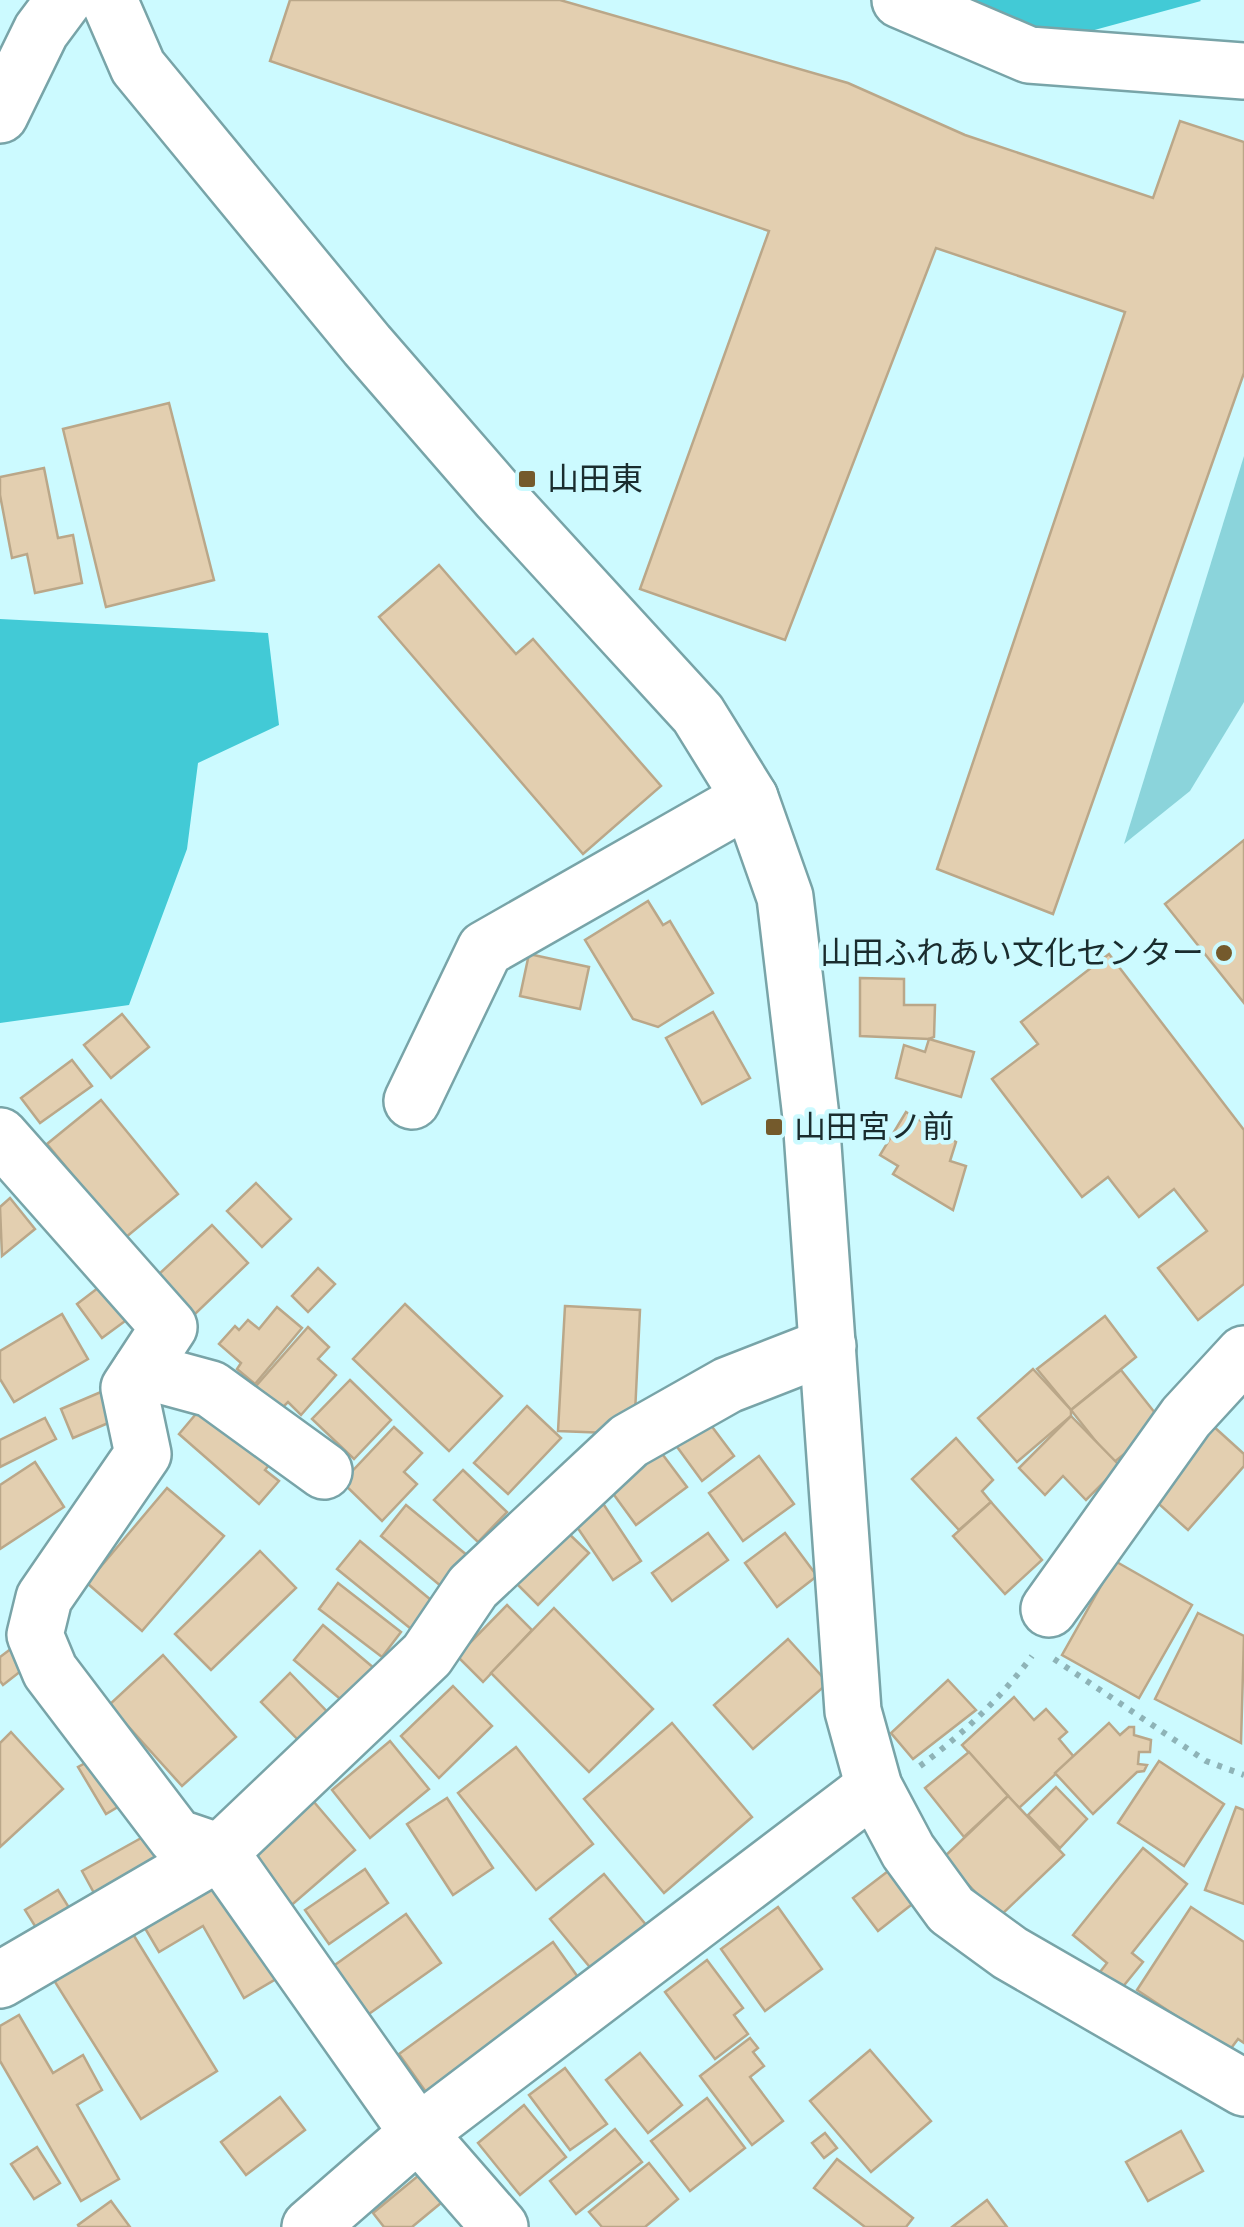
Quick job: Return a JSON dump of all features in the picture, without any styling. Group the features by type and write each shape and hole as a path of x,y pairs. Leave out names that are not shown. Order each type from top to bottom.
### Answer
{"street":[{"path":"0,115 41,32 64,0"},
{"path":"109,0 138,67 366,345 698,714 750,798 785,897 810,1117 852,1711 874,1786 908,1852 951,1910 1010,1953 1244,2088"},
{"path":"900,0 1029,55 1244,71"},
{"path":"412,1101 485,949 750,798"},
{"path":"0,1136 169,1328 129,1388 143,1454 44,1598 35,1635 50,1671 176,1837 220,1852 418,2133 500,2227"},
{"path":"0,1980 220,1852 427,1655 473,1587 629,1441 728,1385 828,1346"},
{"path":"1043,1629 1186,1417 1244,1354"},
{"path":"141,1370 210,1389 324,1471"},
{"path":"310,2227 418,2133 874,1786"}],"path":[{"path":"874,1786 906,1776 958,1738 1014,1680 1043,1629 1206,1761 1244,1775"}],"shaded area":[{"path":"961,0 1200,0 1201,1 1054,41"},
{"path":"1244,456 1244,702 1190,791 1124,844"},
{"path":"0,619 268,633 279,725 198,763 187,849 129,1005 0,1023"}],"building":[{"path":"290,0 560,0 848,83 965,135 1153,198 1180,121 1244,142 1244,373 1053,914 937,869 1125,312 936,248 785,640 640,589 769,231 270,61"},
{"path":"169,403 214,580 106,607 63,429"},
{"path":"44,468 58,538 73,535 82,583 35,593 27,554 12,558 0,477"},
{"path":"439,565 516,654 533,639 661,786 583,854 379,617"},
{"name":"山田ふれあい文化センター","path":"1244,840 1244,1003 1165,904"},
{"path":"648,901 663,925 670,921 713,993 658,1027 633,1019 585,940"},
{"path":"529,954 589,967 580,1009 520,996"},
{"path":"1109,954 1244,1130 1244,1284 1198,1320 1158,1268 1207,1231 1174,1189 1139,1217 1108,1177 1082,1197 992,1079 1038,1044 1021,1022"},
{"path":"860,978 904,979 904,1005 935,1005 934,1037 860,1036"},
{"path":"713,1012 750,1078 702,1104 666,1038"},
{"path":"122,1014 149,1047 111,1078 84,1045"},
{"path":"929,1039 974,1052 961,1097 896,1078 904,1045 925,1052"},
{"path":"72,1060 92,1086 40,1123 21,1098"},
{"path":"101,1100 178,1194 125,1238 47,1144"},
{"path":"906,1112 956,1142 950,1161 966,1166 953,1210 893,1174 898,1166 880,1155"},
{"path":"256,1183 291,1219 262,1247 227,1211"},
{"path":"10,1198 35,1229 2,1256 0,1207"},
{"path":"212,1225 248,1263 195,1314 158,1275"},
{"path":"318,1268 335,1284 308,1312 292,1296"},
{"path":"111,1278 136,1313 102,1338 77,1304"},
{"path":"405,1304 502,1396 449,1451 353,1359"},
{"path":"565,1306 640,1310 634,1434 558,1431"},
{"path":"277,1307 302,1328 255,1384 237,1369 241,1363 219,1344 235,1326 239,1330 248,1320 259,1329"},
{"path":"62,1314 88,1359 14,1402 0,1379 0,1351"},
{"path":"1105,1316 1136,1357 1071,1410 1037,1369"},
{"path":"308,1327 329,1347 318,1359 336,1375 301,1415 288,1402 281,1409 256,1386"},
{"path":"1033,1369 1071,1410 1071,1416 1017,1462 978,1418"},
{"path":"1121,1370 1163,1423 1113,1463 1071,1410"},
{"path":"350,1380 391,1420 354,1459 312,1419"},
{"path":"108,1389 120,1418 73,1438 61,1409"},
{"path":"527,1406 561,1438 508,1494 474,1463"},
{"path":"201,1408 273,1460 265,1470 279,1481 259,1504 179,1434"},
{"path":"704,1416 734,1456 702,1481 672,1440"},
{"path":"1071,1416 1120,1466 1086,1500 1063,1476 1045,1495 1019,1468"},
{"path":"45,1418 56,1439 0,1467 0,1440"},
{"path":"1212,1425 1244,1454 1244,1466 1188,1530 1150,1496"},
{"path":"394,1427 422,1453 404,1472 417,1484 382,1521 342,1482"},
{"path":"956,1438 993,1480 982,1491 991,1502 959,1530 912,1479"},
{"path":"660,1451 687,1487 636,1525 609,1488"},
{"path":"759,1456 794,1504 743,1541 709,1493"},
{"path":"35,1462 64,1507 0,1549 0,1485"},
{"path":"463,1470 507,1512 478,1542 434,1500"},
{"path":"167,1488 224,1536 142,1631 87,1583"},
{"path":"602,1502 641,1561 613,1580 573,1521"},
{"path":"991,1502 1042,1560 1005,1594 953,1536"},
{"path":"406,1505 468,1556 442,1587 381,1536"},
{"path":"565,1530 589,1553 538,1605 515,1582"},
{"path":"708,1533 728,1560 672,1601 652,1573"},
{"path":"785,1533 817,1576 777,1607 745,1563"},
{"path":"360,1541 443,1610 421,1637 337,1569"},
{"path":"260,1551 296,1588 211,1670 175,1634"},
{"path":"1115,1561 1192,1605 1139,1698 1062,1655"},
{"path":"338,1583 401,1632 382,1657 319,1609"},
{"path":"507,1605 532,1630 483,1682 457,1656"},
{"path":"554,1608 653,1709 589,1772 491,1673"},
{"path":"1198,1613 1244,1636 1241,1743 1155,1699"},
{"path":"323,1625 375,1669 345,1703 294,1660"},
{"path":"788,1639 828,1683 753,1749 714,1705"},
{"path":"12,1648 26,1667 3,1685 0,1657"},
{"path":"163,1655 236,1737 182,1786 109,1705"},
{"path":"290,1673 339,1724 310,1752 261,1702"},
{"path":"948,1680 976,1710 913,1759 891,1733"},
{"path":"453,1686 492,1726 439,1778 401,1736"},
{"path":"1014,1697 1034,1720 1046,1709 1067,1732 1059,1739 1074,1757 1019,1808 962,1745"},
{"path":"672,1723 752,1817 664,1893 584,1799"},
{"path":"1109,1723 1120,1735 1134,1727 1134,1735 1151,1740 1150,1752 1139,1752 1138,1764 1147,1765 1144,1771 1137,1772 1093,1814 1055,1773"},
{"path":"11,1732 63,1789 0,1847 0,1743"},
{"path":"390,1741 429,1789 370,1838 332,1790"},
{"path":"516,1747 593,1844 536,1890 458,1793"},
{"path":"969,1752 1008,1796 964,1837 925,1788"},
{"path":"93,1759 121,1805 106,1814 78,1767"},
{"path":"1159,1761 1224,1804 1184,1866 1118,1823"},
{"path":"1056,1787 1087,1819 1060,1848 1028,1815"},
{"path":"1008,1796 1064,1855 999,1917 943,1858"},
{"path":"447,1798 493,1868 453,1895 407,1824"},
{"path":"314,1802 355,1850 287,1909 246,1861"},
{"path":"1236,1807 1244,1810 1244,1904 1205,1890"},
{"path":"152,1832 177,1859 99,1902 82,1871"},
{"path":"1143,1848 1187,1884 1132,1953 1143,1962 1121,1989 1100,1972 1107,1963 1073,1935"},
{"path":"896,1865 920,1898 878,1931 853,1898"},
{"path":"214,1869 276,1979 244,1998 203,1926 159,1952 136,1913"},
{"path":"365,1869 388,1903 329,1944 305,1910"},
{"path":"604,1874 652,1932 598,1977 550,1919"},
{"path":"58,1890 73,1914 40,1934 25,1910"},
{"path":"778,1907 822,1969 765,2011 721,1949"},
{"path":"1191,1907 1244,1942 1244,2043 1238,2039 1229,2051 1137,1990"},
{"path":"406,1914 441,1963 366,2016 332,1967"},
{"path":"128,1926 217,2071 141,2119 50,1974"},
{"path":"553,1942 585,1987 431,2099 399,2054"},
{"path":"707,1960 743,2008 734,2015 748,2034 715,2059 665,1992"},
{"path":"19,2015 53,2073 83,2055 102,2090 77,2105 119,2179 81,2201 0,2061 0,2026"},
{"path":"750,2038 758,2048 753,2052 764,2066 750,2077 783,2121 752,2145 700,2076"},
{"path":"870,2050 931,2121 871,2172 810,2101"},
{"path":"640,2053 682,2105 648,2133 606,2080"},
{"path":"565,2068 607,2124 570,2150 529,2095"},
{"path":"280,2097 305,2130 246,2175 221,2142"},
{"path":"707,2098 745,2148 690,2191 651,2141"},
{"path":"524,2105 566,2157 520,2195 478,2143"},
{"path":"615,2129 642,2162 576,2214 550,2181"},
{"path":"1181,2131 1203,2171 1148,2201 1126,2162"},
{"path":"825,2133 837,2148 824,2158 812,2143"},
{"path":"37,2147 60,2183 34,2199 11,2164"},
{"path":"837,2159 913,2218 906,2227 865,2227 814,2188"},
{"path":"649,2163 678,2199 645,2227 602,2227 589,2212"},
{"path":"430,2166 453,2193 412,2227 384,2227 373,2213"},
{"path":"987,2200 1007,2227 952,2227"},
{"path":"111,2201 130,2227 79,2227 78,2225"}],"place":[{"name":"山田東","path":"527,479"},
{"name":"山田ふれあい文化センター","path":"1224,953"},
{"name":"山田宮ノ前","path":"774,1127"}]}
